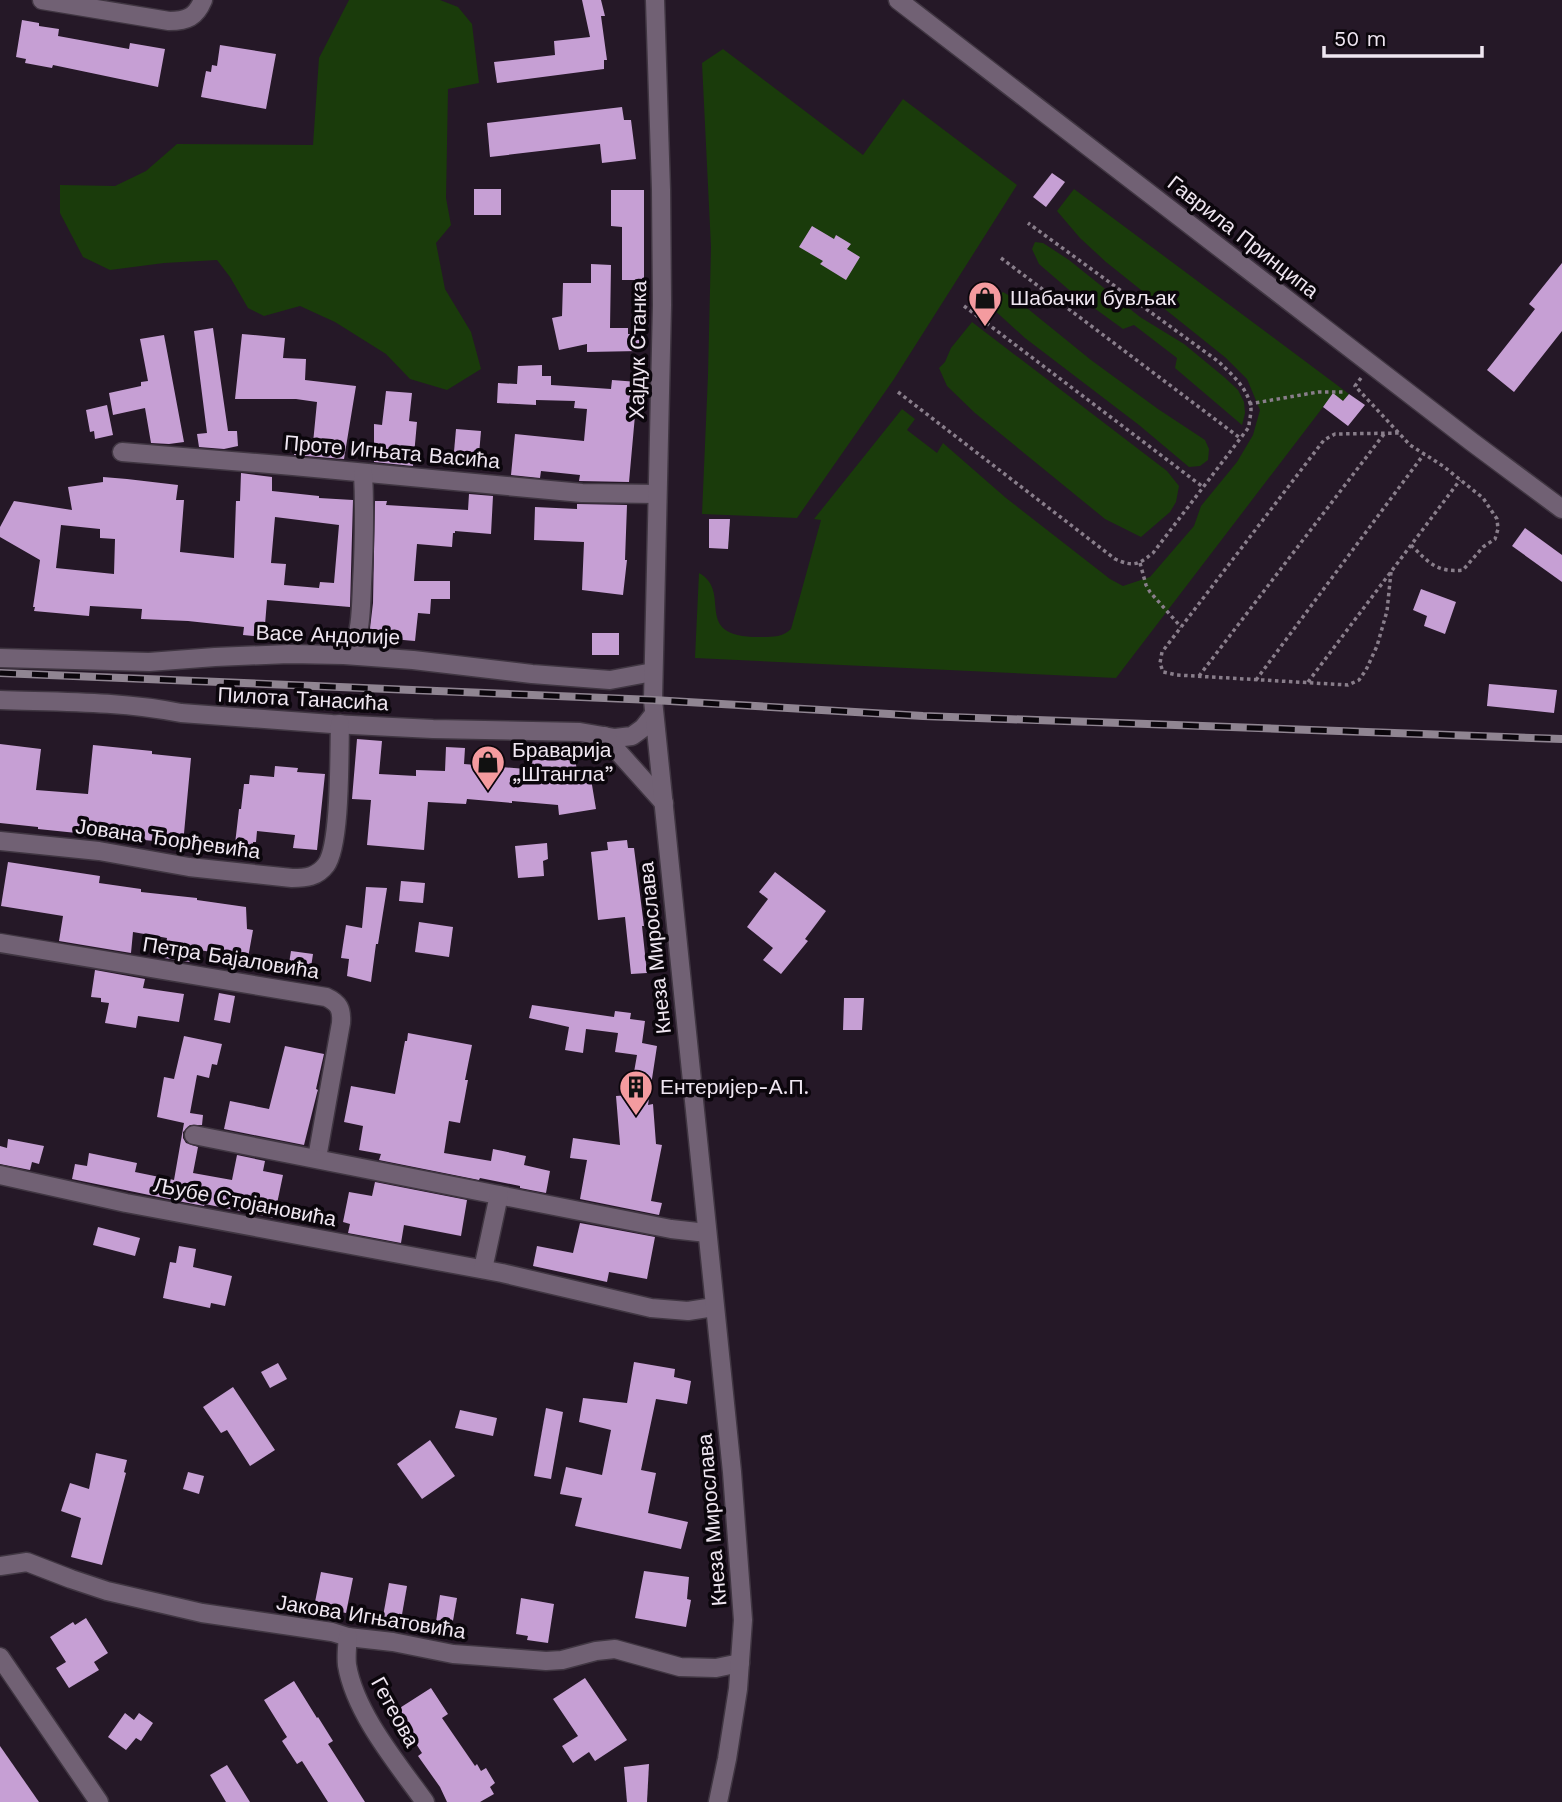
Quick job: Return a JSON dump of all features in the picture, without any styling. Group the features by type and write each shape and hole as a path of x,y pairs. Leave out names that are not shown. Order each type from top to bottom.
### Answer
{"street":[{"path":"43,0 169,22 192,17 203,0"},
{"name":"Хајдук Станка","path":"654,0 662,292 654,707"},
{"name":"Гаврила Принципа","path":"898,0 1562,509"},
{"name":"Проте Игњата Васића","path":"122,452 582,493 657,494"},
{"path":"351,655 358,635 361,610 365,511 363,473"},
{"name":"Васе Андолије","path":"0,658 149,662 264,654 351,655 610,680 653,672"},
{"name":"Пилота Танасића","path":"0,700 121,704 220,717 340,724 433,729 552,730 615,738 632,736 643,728 654,707"},
{"name":"Кнеза Мирослава","path":"654,707 732,1472 743,1620 738,1689 718,1802"},
{"name":"Јована Ђорђевића","path":"0,841 99,851 190,867 307,878 327,865 332,853 338,807 340,724"},
{"path":"604,736 664,803"},
{"name":"Петра Бајаловића","path":"0,943 326,996 335,1001 340,1007 341,1023 317,1158"},
{"path":"194,1135 671,1229 706,1233"},
{"name":"Љубе Стојановића","path":"0,1175 126,1203 483,1269 651,1308 688,1311 714,1307"},
{"path":"483,1269 499,1195"},
{"name":"Јакова Игњатовића","path":"0,1566 27,1562 83,1583 160,1604 234,1619 332,1632 453,1654 546,1661 615,1649 680,1667 716,1668 740,1663"},
{"name":"Гетеова","path":"348,1637 347,1662 355,1692 374,1731 425,1802"},
{"path":"0,1657 99,1802"}],"path":[{"path":"898,392 1115,559 1127,564 1140,563 1153,554 1249,427 1251,409 1246,392 1219,362 1028,223"},
{"path":"1001,258 1240,438"},
{"path":"964,306 1203,486"},
{"path":"1249,404 1318,392 1346,392"},
{"path":"1364,397 1410,445 1483,498 1497,519 1495,539 1483,547 1463,570 1448,572 1434,566 1411,545"},
{"path":"1391,572 1387,611 1377,646 1359,680 1348,685 1163,672 1160,663 1162,652 1324,440 1335,434 1400,433"},
{"path":"1199,676 1384,434"},
{"path":"1256,680 1424,454"},
{"path":"1308,682 1460,480"},
{"path":"1140,563 1150,592 1181,627"}],"green space":[{"path":"349,0 440,0 458,7 472,24 479,83 448,89 446,198 451,225 436,243 445,289 471,332 481,369 447,390 410,379 386,354 335,322 300,306 264,316 248,308 217,260 110,270 83,257 60,213 60,185 115,186 146,171 177,144 313,145 319,58"},
{"path":"723,49 863,155 903,99 1017,185 894,379 797,518 702,514 711,247 702,63"},
{"path":"1074,189 1349,394 1343,401 1333,394 1116,678 695,658 699,573 709,581 719,622 726,630 739,635 774,637 791,629 821,520 814,519 902,409 915,419 907,430 937,453 943,443 1006,498 1110,579 1123,586 1150,577 1194,526 1201,506 1237,462 1253,435 1260,410 1247,379 1226,358 1106,262 1080,238 1057,211"},
{"path":"1035,242 1043,243 1069,260 1140,317 1184,344 1224,377 1238,390 1244,402 1242,425 1175,368 1177,358 1134,325 1123,329 1039,264 1032,249"},
{"path":"1003,292 1017,300 1091,360 1205,440 1209,449 1208,460 1200,466 1189,467 1025,338 992,308 991,301"},
{"path":"972,322 1167,471 1179,486 1176,502 1170,512 1141,537 1105,519 975,413 947,386 939,368"}],"building":[{"path":"582,0 601,0 605,16 601,16 607,60 604,60 604,69 497,83 494,62 555,55 554,41 590,37"},
{"path":"22,20 59,29 58,36 129,49 130,43 165,49 158,87 53,65 52,68 25,63 26,59 16,57"},
{"path":"220,45 276,54 266,109 201,97 206,71 211,72 212,65 217,66"},
{"path":"622,107 624,120 631,120 636,159 602,163 600,144 490,157 487,123"},
{"path":"1052,173 1065,182 1046,207 1033,197"},
{"path":"474,189 501,189 501,215 474,215"},
{"path":"611,190 644,190 644,280 622,280 622,227 611,226"},
{"path":"812,226 834,239 836,235 851,244 847,249 860,257 846,280 820,264 823,261 799,247"},
{"path":"1562,263 1562,331 1514,392 1487,370 1535,309 1529,304"},
{"path":"591,264 611,265 610,328 628,328 628,334 639,334 639,351 587,352 587,344 559,350 552,318 562,316 563,283 591,283"},
{"path":"213,328 228,431 237,431 238,446 224,449 199,447 197,434 207,433 194,331"},
{"path":"242,334 285,338 283,358 306,359 305,380 356,386 344,459 294,455 296,441 313,443 317,402 296,399 235,399"},
{"path":"164,335 184,442 169,444 151,443 145,408 113,415 109,393 141,386 141,382 148,381 140,339"},
{"path":"542,365 542,376 551,376 551,385 611,389 612,380 638,382 629,482 579,481 580,475 541,471 540,478 511,475 515,434 584,441 587,409 574,408 575,401 536,400 536,405 497,403 498,383 517,384 518,366"},
{"path":"386,391 412,393 409,421 417,422 413,466 374,462 374,424 382,425"},
{"path":"1333,393 1343,401 1349,394 1365,405 1348,426 1323,407"},
{"path":"107,405 113,435 95,439 94,431 90,432 86,410"},
{"path":"456,429 481,431 478,466 453,463"},
{"path":"241,473 272,477 272,491 353,500 350,607 267,600 264,637 243,635 244,627 141,619 142,609 90,606 89,616 34,611 40,560 0,537 0,527 14,501 72,510 68,487 103,482 103,477 127,479 178,485 176,500 184,500 180,552 234,558 236,501 240,501","holes":["275,517 339,525 334,583 320,582 319,588 284,585 286,564 271,563","61,525 100,529 100,538 115,539 114,574 56,568"]},
{"path":"469,494 493,496 491,534 455,531 452,547 417,544 414,581 450,581 450,599 431,599 430,614 418,613 415,641 369,637 373,603 375,501 387,501 386,505 468,510"},
{"path":"577,504 627,505 627,560 623,595 582,590 584,542 534,540 535,507 577,509"},
{"path":"709,519 730,519 728,549 709,548"},
{"path":"1525,528 1562,555 1562,582 1512,546"},
{"path":"1421,589 1456,602 1445,634 1424,626 1427,616 1413,610"},
{"path":"592,633 619,633 619,655 592,655"},
{"path":"1489,684 1557,690 1554,713 1487,706"},
{"path":"357,739 382,741 379,774 416,776 416,770 445,771 446,747 465,748 464,764 526,769 530,768 531,759 541,760 574,754 579,781 591,779 596,809 559,815 558,805 467,799 466,804 428,802 424,850 367,845 371,800 352,799"},
{"path":"0,744 41,749 36,790 88,794 93,745 191,758 183,844 0,823"},
{"path":"275,766 298,768 297,772 325,774 317,850 293,848 295,835 257,831 253,846 235,844 244,784 249,784 250,775 274,777"},
{"path":"627,840 628,848 634,848 647,973 631,974 625,917 598,920 591,852 608,850 607,842"},
{"path":"547,843 548,859 543,861 544,876 518,878 515,846"},
{"path":"8,862 100,876 99,883 141,889 141,892 246,907 247,929 253,930 246,969 229,967 231,959 224,958 225,954 192,949 190,962 164,958 167,938 133,932 131,953 59,941 63,916 1,906"},
{"path":"775,872 826,911 805,939 808,941 781,974 763,960 773,948 747,927 768,899 759,892"},
{"path":"401,881 425,883 423,903 399,901"},
{"path":"366,887 387,888 371,982 347,976 349,959 341,958 346,925 362,928"},
{"path":"419,922 453,927 449,957 415,952"},
{"path":"291,951 313,954 309,980 287,976"},
{"path":"95,970 145,979 143,988 184,994 179,1022 138,1016 136,1028 105,1023 109,1003 101,1002 101,998 91,997"},
{"path":"219,993 235,996 230,1023 214,1020"},
{"path":"844,998 864,998 862,1030 843,1030"},
{"path":"532,1005 614,1017 615,1011 631,1013 630,1019 645,1021 642,1043 657,1046 648,1105 653,1104 656,1144 662,1145 651,1201 662,1203 659,1215 580,1199 587,1160 570,1158 573,1138 620,1145 616,1096 630,1095 637,1055 615,1052 618,1033 586,1029 583,1053 565,1050 569,1027 529,1018"},
{"path":"408,1033 472,1045 460,1123 449,1121 444,1153 491,1161 493,1149 526,1156 524,1165 550,1171 546,1193 379,1160 381,1154 359,1150 363,1126 344,1122 351,1086 395,1094"},
{"path":"184,1036 222,1044 217,1065 212,1064 209,1078 197,1075 190,1113 203,1115 202,1125 190,1125 183,1132 186,1143 198,1147 193,1173 232,1180 237,1155 265,1161 263,1171 283,1175 274,1218 72,1179 75,1164 87,1166 89,1153 137,1163 135,1172 174,1180 184,1123 157,1117 164,1077 174,1079"},
{"path":"285,1046 324,1054 304,1145 224,1129 230,1101 269,1109"},
{"path":"8,1139 44,1146 39,1164 32,1162 30,1170 0,1164 0,1146 7,1148"},
{"path":"375,1182 467,1200 461,1236 404,1225 401,1243 348,1233 350,1224 343,1222 349,1192 372,1196"},
{"path":"580,1223 655,1237 647,1279 609,1272 607,1282 533,1266 537,1246 573,1253"},
{"path":"98,1227 140,1238 135,1256 93,1245"},
{"path":"179,1246 196,1249 193,1267 232,1276 225,1306 211,1303 210,1308 163,1298 170,1262 176,1263"},
{"path":"634,1362 675,1369 674,1377 691,1381 687,1404 656,1399 641,1470 656,1473 648,1513 688,1522 681,1549 575,1526 582,1498 560,1494 566,1467 602,1475 611,1430 579,1422 583,1398 627,1403"},
{"path":"278,1363 287,1379 270,1388 261,1372"},
{"path":"233,1387 275,1450 250,1466 227,1430 221,1433 203,1407"},
{"path":"546,1408 563,1412 551,1479 534,1476"},
{"path":"460,1410 497,1418 493,1436 455,1428"},
{"path":"430,1440 455,1476 422,1499 397,1464"},
{"path":"96,1453 127,1460 102,1565 71,1557 81,1518 61,1511 70,1483 89,1489"},
{"path":"188,1472 204,1476 199,1494 183,1489"},
{"path":"644,1571 689,1577 687,1599 691,1600 686,1627 635,1618"},
{"path":"321,1572 353,1578 346,1613 325,1609 326,1604 315,1602"},
{"path":"389,1583 407,1586 400,1626 382,1622"},
{"path":"440,1595 457,1598 450,1638 434,1635"},
{"path":"521,1598 554,1604 548,1643 527,1640 528,1636 516,1634"},
{"path":"86,1618 108,1653 94,1662 99,1670 69,1688 56,1668 66,1662 50,1637 73,1622 75,1625"},
{"path":"585,1678 627,1740 595,1761 589,1752 573,1763 562,1746 578,1736 553,1699"},
{"path":"294,1681 333,1741 328,1744 365,1802 328,1802 302,1761 297,1764 282,1741 287,1737 264,1700"},
{"path":"431,1688 448,1714 442,1718 475,1766 477,1764 481,1771 486,1768 495,1783 490,1787 494,1794 480,1802 447,1802 418,1756 422,1753 395,1711"},
{"path":"125,1713 134,1720 139,1713 153,1723 141,1741 136,1738 126,1750 108,1737"},
{"path":"0,1746 39,1802 0,1802"},
{"path":"649,1764 647,1802 627,1802 624,1767"},
{"path":"227,1765 250,1802 226,1802 210,1775"}],"railway":[{"path":"0,673 653,700 923,716 1562,739"}],"place":[{"name":"Шабачки бувљак","path":"985,328"},
{"name":"Браварија „Штангла”","path":"488,792"},
{"name":"Ентеријер-А.П.","path":"636,1117"}]}
